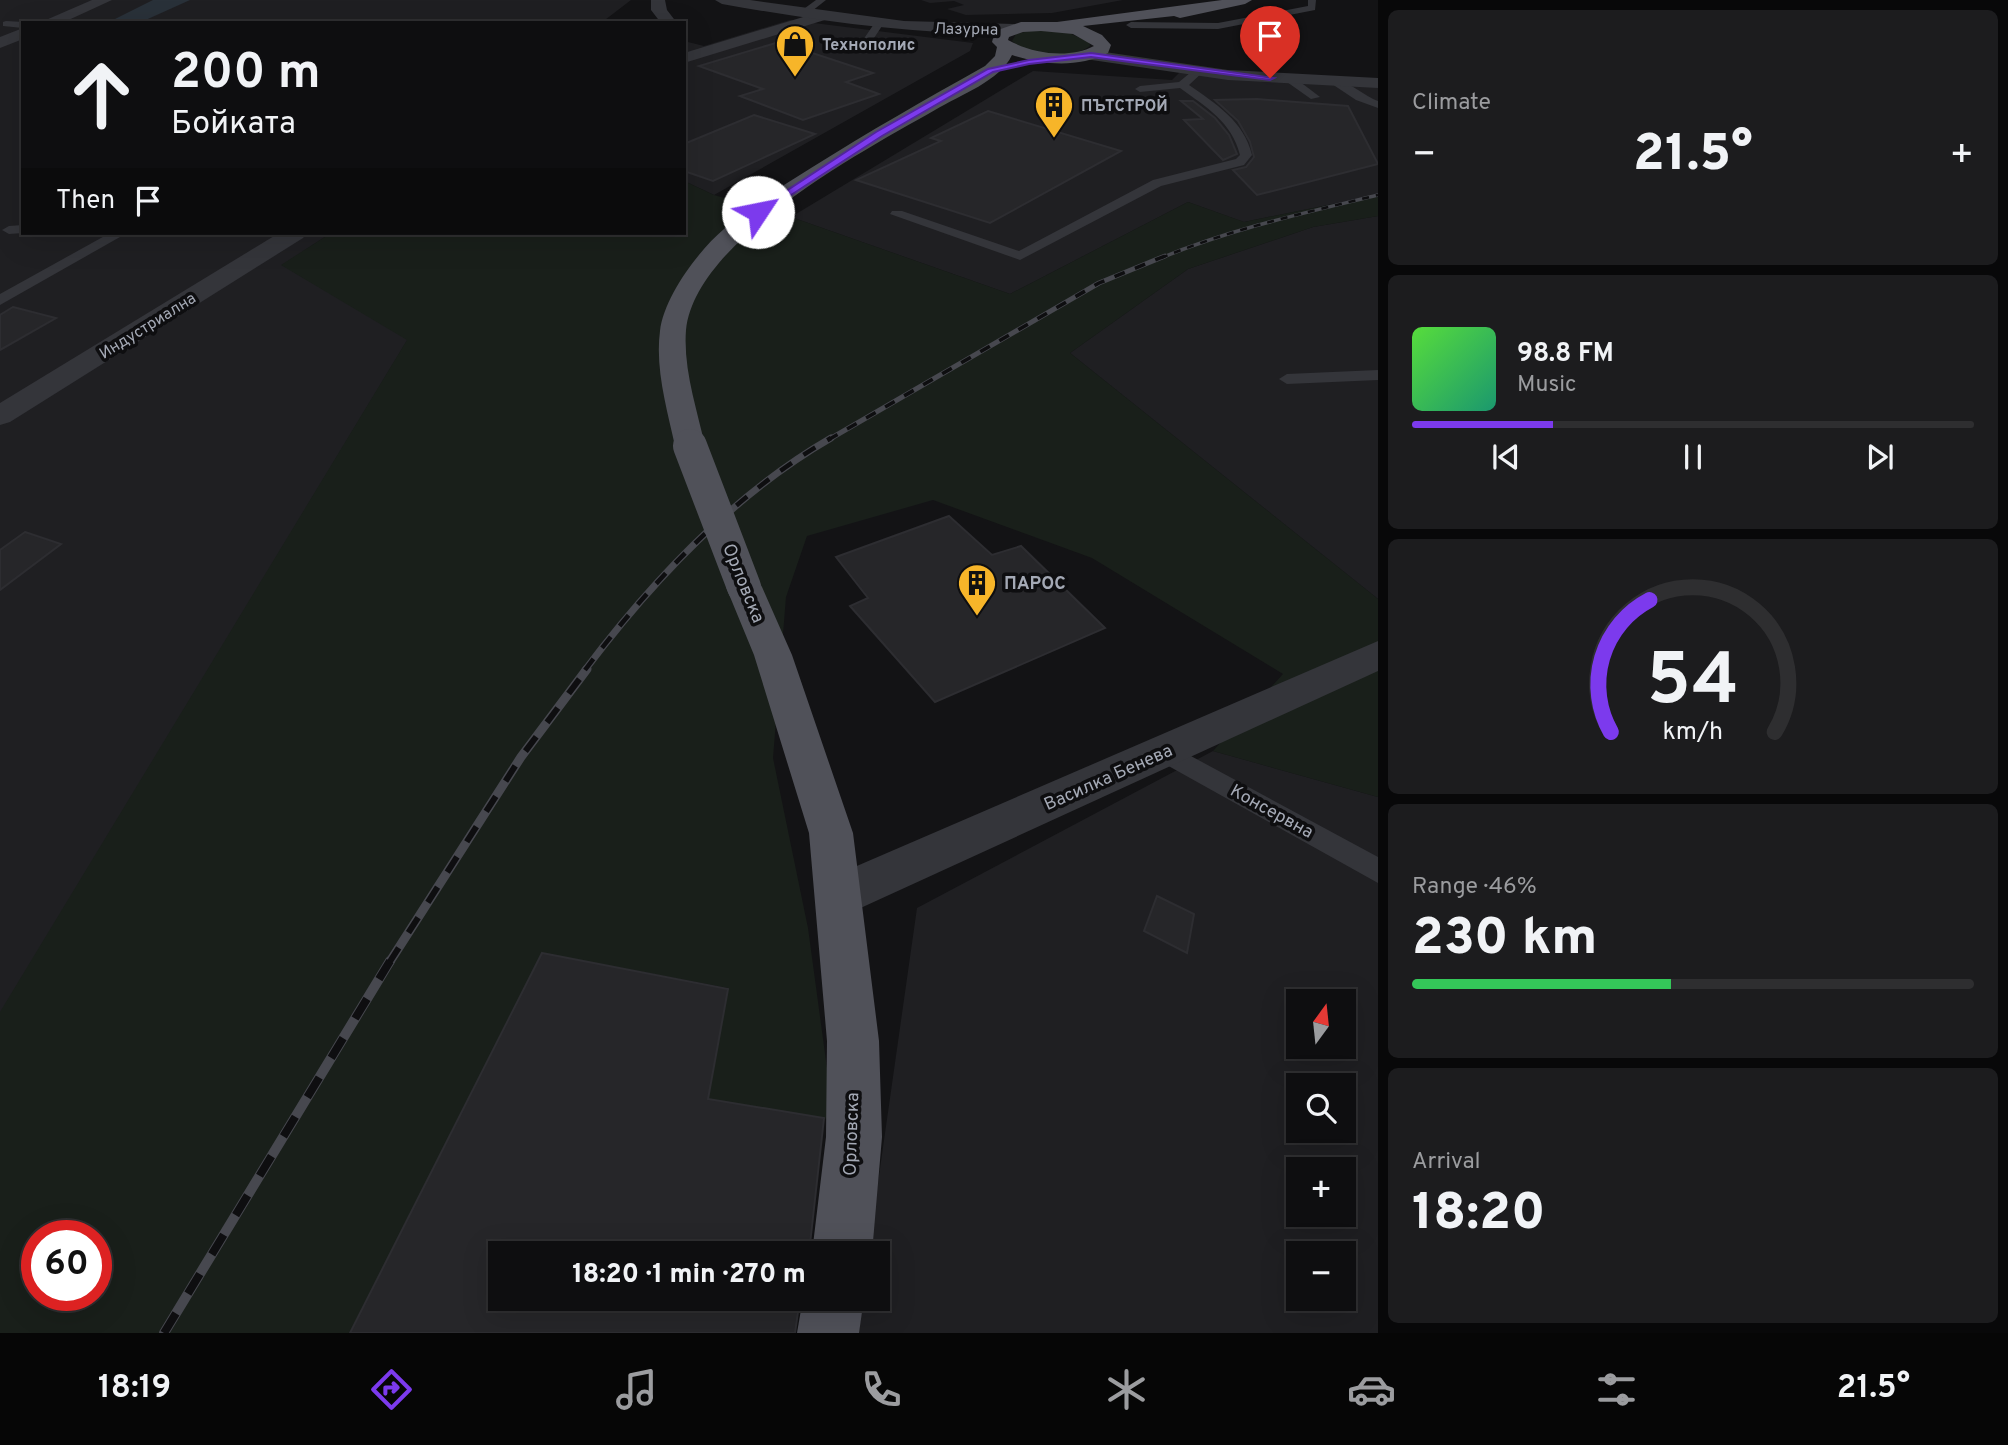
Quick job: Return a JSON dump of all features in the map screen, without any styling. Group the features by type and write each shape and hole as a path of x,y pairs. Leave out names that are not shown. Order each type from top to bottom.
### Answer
{"main road":[{"path":"1003,44 1045,57 1093,49 1110,32 1131,25 1245,0"},
{"path":"1014,29 1203,8"},
{"path":"1035,26 1074,30 1093,49"},
{"name":"Орловска","path":"843,1241 854,1137 853,1054 831,833 773,655 690,446 676,381 673,329 684,298 703,265 731,234 771,203 879,134 991,70 1003,57 1001,34 1014,29"},
{"name":"Орловска","path":"991,70 1093,49"},
{"path":"828,1333 832,1311"}],"street":[{"path":"52,21 105,0"},
{"path":"658,0 659,10 667,21"},
{"name":"Лазурна","path":"722,0 804,13 822,8 879,23 1014,29"},
{"path":"686,57 822,8"},
{"name":"Лазурна","path":"918,26 1003,44"},
{"path":"0,43 21,34"},
{"path":"686,44 706,52"},
{"path":"1093,49 1200,70 1291,80 1378,83"},
{"name":"Индустриална","path":"0,416 292,235"},
{"name":"Василка Бенева","path":"838,895 1165,752 1378,655"}],"lane":[{"path":"1131,25 1218,26 1312,8 1312,0"},
{"path":"842,51 867,42 879,23"},
{"path":"6,24 21,25"},
{"path":"1140,89 1182,85 1200,70"},
{"path":"1291,80 1315,97"},
{"path":"1336,82 1360,98 1378,105"},
{"path":"897,214 1020,256 1157,183 1240,162 1246,155 1245,141 1236,126 1182,85"},
{"path":"0,300 116,235"},
{"path":"1287,379 1378,375"},
{"name":"Консервна","path":"1165,752 1378,871"}],"shaded area":[{"path":"0,0 631,0 604,21 21,21 21,235 328,235 282,265 408,339 0,1015"},
{"path":"153,0 190,0 143,21 111,21"},
{"path":"921,0 1123,0 1052,13 966,15 947,9 964,5 954,1 930,3"},
{"path":"790,20 973,43 970,51 714,195 686,182 686,42 704,46"},
{"path":"1033,30 1069,33 1089,42 1090,46 1062,55 1039,53 1012,41 1016,34"},
{"path":"1033,71 1172,80 1180,72 1378,87 1378,195 1244,222 1188,202 1010,294 791,217"},
{"path":"686,182 714,195 791,217 1010,294 1188,202 1244,222 1378,195 1378,216 1313,227 1188,269 1070,353 1378,599 1378,797 1213,751 1283,674 1092,558 933,500 807,536 786,597 773,758 808,928 834,1120 708,1099 728,988 542,953 350,1333 0,1333 0,1012 407,340 281,265 328,235 686,235"},
{"path":"1378,216 1378,599 1070,353 1188,269 1313,227"},
{"path":"1213,751 1378,797 1378,1333 856,1333 859,1311 890,1311 890,1241 870,1241 917,908"}],"building":[{"name":"Технополис","path":"779,42 873,73 846,82 879,94 803,120 740,96 763,89 699,66"},
{"path":"1257,99 1348,106 1378,164 1257,195 1233,170 1246,167 1254,157 1250,142 1238,121 1215,100"},
{"path":"1181,101 1193,101 1215,118 1229,135 1237,154 1223,160 1184,120 1203,119"},
{"path":"988,111 1121,151 990,223 856,180 941,141 931,138"},
{"path":"754,115 815,134 713,181 686,172 686,143"},
{"path":"13,307 56,318 0,350 0,315"},
{"name":"ПАРОС","path":"949,516 992,555 1021,546 1105,628 935,702 850,606 868,598 836,557"},
{"path":"25,532 61,544 0,590 0,550"},
{"path":"1157,896 1194,914 1187,953 1144,931"},
{"path":"542,953 728,989 708,1099 824,1118 810,1241 488,1241 488,1311 798,1311 795,1333 350,1333"}],"railway":[{"path":"1161,258 1241,230 1378,195"},
{"path":"828,440 1099,283 1165,256"},
{"path":"585,670 638,604 697,542 761,485 831,438"},
{"path":"389,963 521,757 587,669"},
{"path":"164,1333 390,961"}],"place":[{"name":"Технополис","path":"795,78"},
{"name":"ПЪТСТРОЙ","path":"1054,139"},
{"name":"ПАРОС","path":"977,617"}],"route":[{"path":"758,212 879,134 991,70 1029,62 1091,55 1228,75 1270,78"}]}
